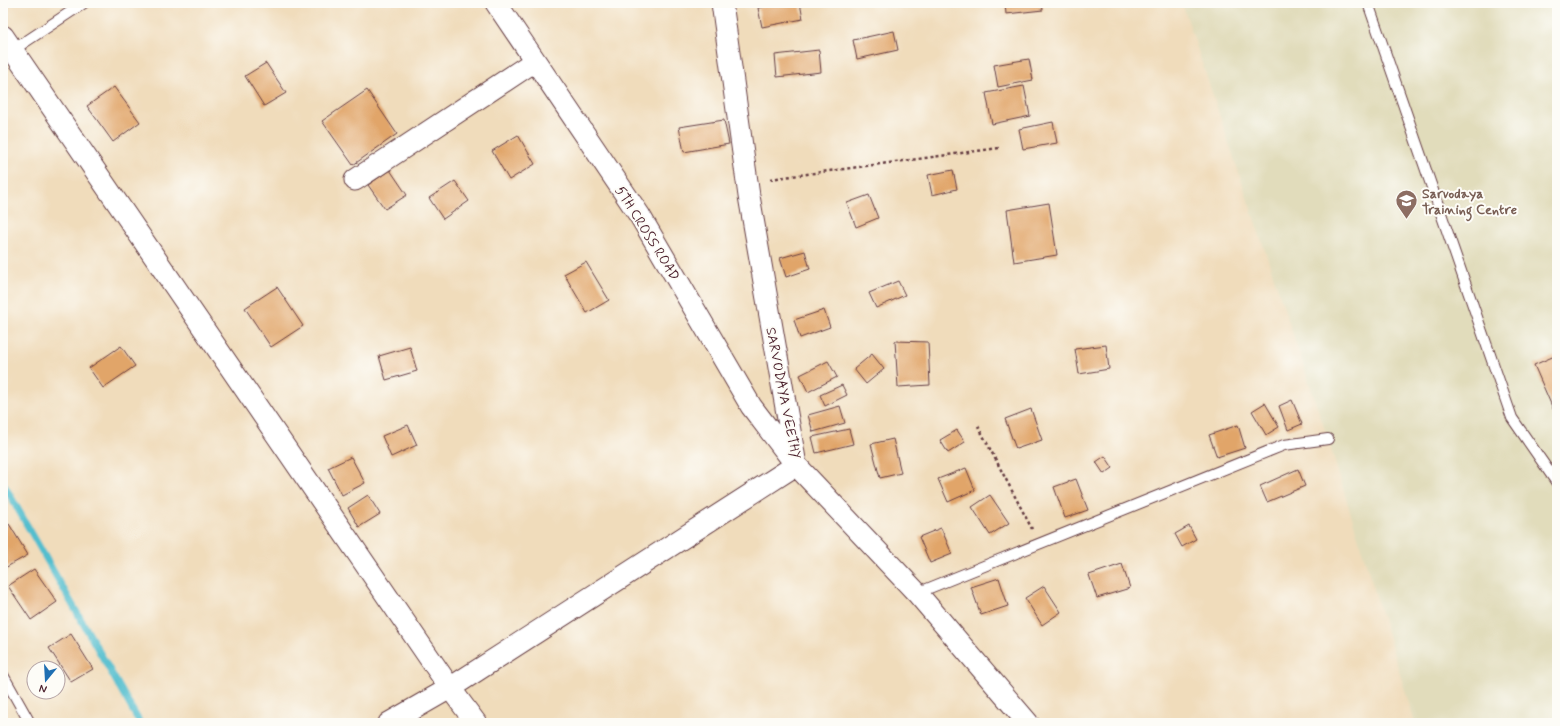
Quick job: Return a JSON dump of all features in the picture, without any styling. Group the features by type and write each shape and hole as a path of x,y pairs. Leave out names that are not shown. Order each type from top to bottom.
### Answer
{"street":[{"name":"5TH CROSS ROAD","path":"496,3 640,216 751,406 796,465"},
{"name":"SARVODAYA VEETHY","path":"722,3 747,182 796,465 917,594 1028,723"},
{"path":"8,43 450,688 476,723"},
{"path":"355,180 535,61"},
{"path":"389,723 450,688 796,465"}],"lane":[{"path":"8,43 84,3"},
{"path":"1368,3 1512,418 1557,483"},
{"path":"917,594 1284,445 1328,439"},
{"path":"3,675 30,723"}],"path":[{"path":"747,182 999,148"},
{"path":"978,426 1040,543"}],"shaded area":[{"name":"Sarvodaya Training Centre","path":"1182,3 1557,3 1557,723 1415,723 1328,439"}],"building":[{"path":"781,3 800,3 803,19 762,27 758,8"},
{"path":"1005,3 1042,3 1043,10 1006,14"},
{"path":"894,31 898,50 857,59 853,40"},
{"path":"819,50 821,72 777,77 775,55"},
{"path":"1029,59 1033,80 998,87 994,65"},
{"path":"266,63 286,93 264,106 245,76"},
{"path":"1024,86 1030,116 992,124 986,93"},
{"path":"114,87 140,122 113,142 87,106"},
{"path":"367,90 397,134 353,165 322,121"},
{"path":"724,120 729,144 684,152 679,127"},
{"path":"1053,122 1057,143 1023,149 1019,129"},
{"path":"518,135 535,164 509,180 492,151"},
{"path":"390,170 407,195 385,209 368,185"},
{"path":"953,170 957,189 932,195 928,175"},
{"path":"455,181 469,201 443,219 429,198"},
{"path":"869,195 878,218 856,227 847,203"},
{"path":"1049,203 1057,255 1014,262 1007,210"},
{"path":"805,251 810,269 786,277 780,258"},
{"path":"586,262 609,300 587,313 564,274"},
{"path":"898,281 905,295 876,308 869,293"},
{"path":"277,287 303,326 271,347 245,308"},
{"path":"824,310 830,327 800,338 794,320"},
{"path":"895,341 928,342 930,385 898,387"},
{"path":"1106,345 1109,369 1079,374 1075,349"},
{"path":"121,346 135,366 103,388 89,368"},
{"path":"410,347 417,371 386,380 379,356"},
{"path":"872,354 884,369 866,384 854,369"},
{"path":"1557,355 1557,418 1534,365"},
{"path":"828,361 837,377 808,392 800,375"},
{"path":"842,385 847,395 825,406 820,395"},
{"path":"1292,400 1302,424 1288,430 1279,406"},
{"path":"1265,403 1279,427 1266,435 1252,411"},
{"path":"840,406 845,423 813,432 808,415"},
{"path":"1031,409 1042,440 1016,449 1005,419"},
{"path":"408,425 417,445 391,457 382,436"},
{"path":"1238,425 1245,448 1217,457 1209,435"},
{"path":"849,429 853,444 816,453 812,437"},
{"path":"957,430 965,442 948,453 940,440"},
{"path":"893,439 901,473 880,478 871,444"},
{"path":"1105,456 1113,468 1104,474 1096,462"},
{"path":"351,457 365,483 342,495 328,468"},
{"path":"966,468 975,490 948,502 938,479"},
{"path":"1298,469 1305,486 1267,502 1260,486"},
{"path":"1076,479 1088,510 1065,518 1054,487"},
{"path":"368,495 380,514 359,527 348,508"},
{"path":"990,495 1009,523 990,535 972,507"},
{"path":"9,524 28,555 3,569 3,527"},
{"path":"1189,526 1196,539 1182,547 1175,534"},
{"path":"941,528 952,554 930,563 919,537"},
{"path":"1122,564 1130,588 1097,598 1089,575"},
{"path":"34,569 57,602 31,620 8,586"},
{"path":"999,578 1008,606 981,615 971,587"},
{"path":"1044,586 1061,612 1042,625 1025,598"},
{"path":"71,634 93,669 71,682 66,674 66,660 57,660 49,648"}],"waterway":[{"path":"3,483 140,723"}],"place":[{"name":"Sarvodaya Training Centre","path":"1406,220"}]}
